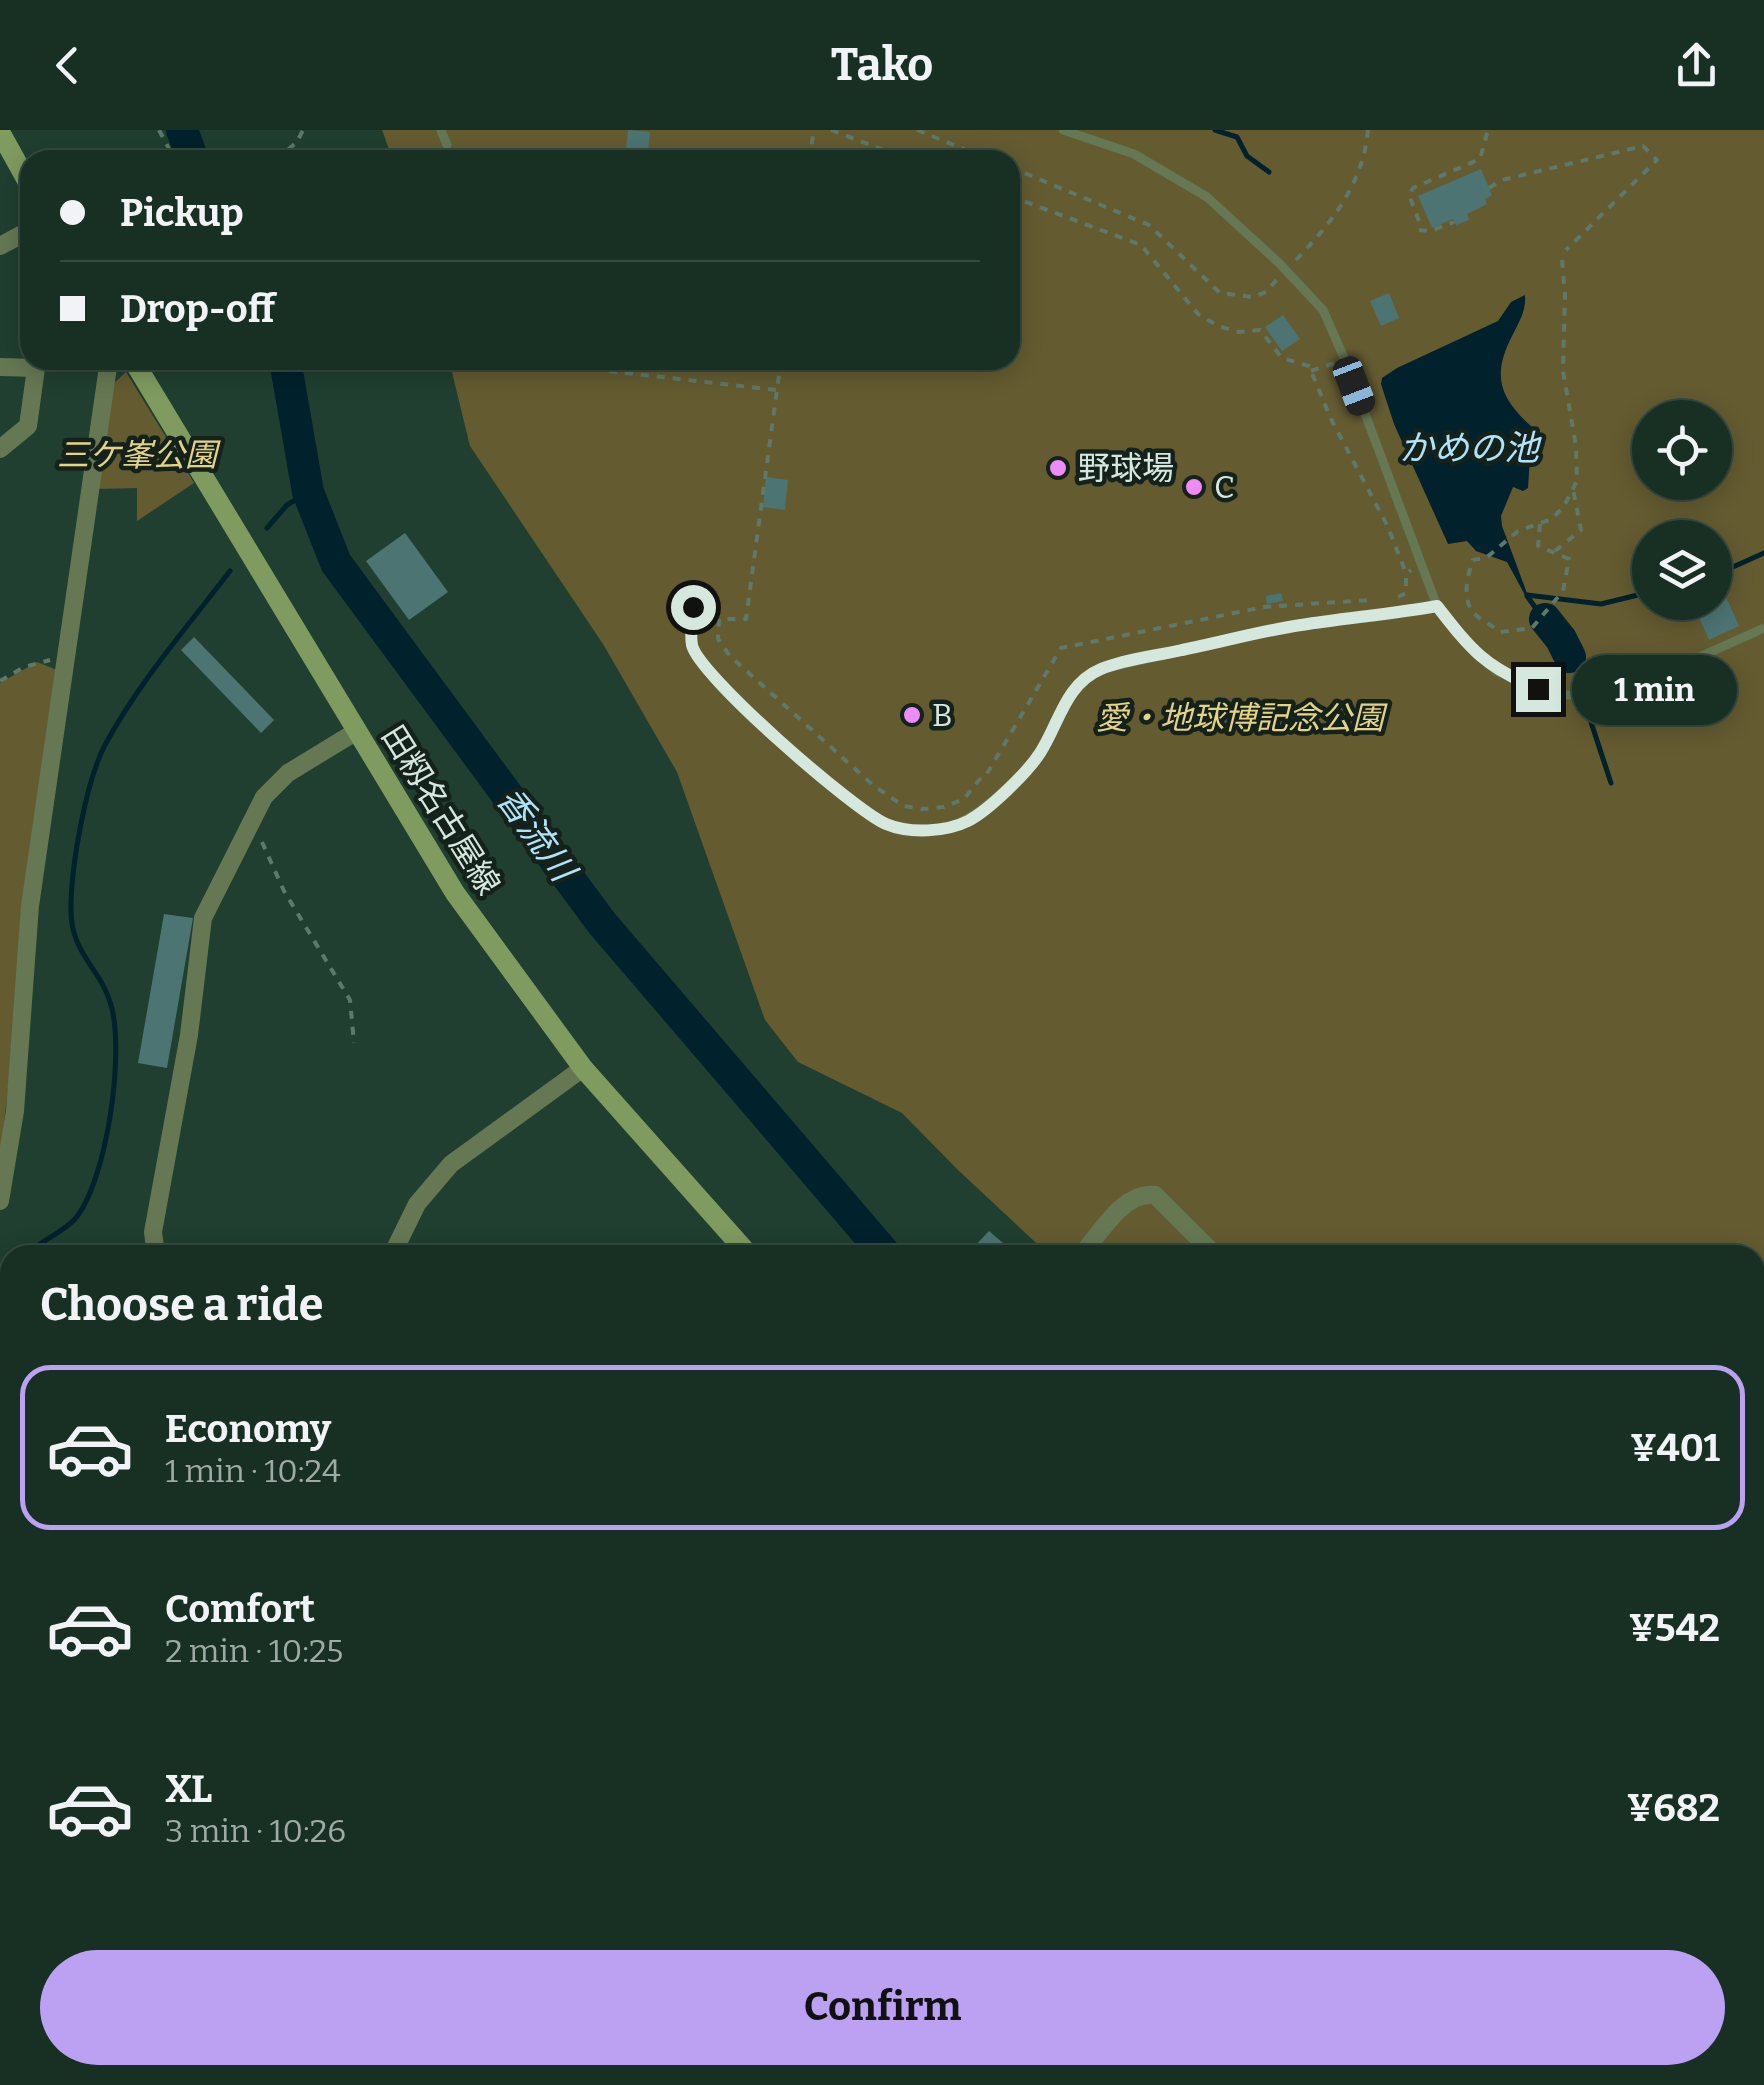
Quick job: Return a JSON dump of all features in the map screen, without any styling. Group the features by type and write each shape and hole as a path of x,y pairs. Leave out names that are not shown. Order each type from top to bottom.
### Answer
{"main road":[{"path":"0,132 20,168"},
{"name":"田籾名古屋線","path":"139,370 455,892 583,1068 740,1245"}],"street":[{"path":"0,449 28,426 36,370"},
{"path":"0,1201 15,1111 30,906 107,370"},
{"path":"155,1245 154,1232 189,1035 203,918 264,797 288,773 357,731"},
{"path":"397,1245 417,1204 450,1164 583,1068"},
{"path":"1090,1245 1130,1198 1144,1193 1156,1195 1205,1245"}],"lane":[{"path":"441,130 448,145"},
{"path":"1063,130 1134,154 1206,197 1279,263 1322,310 1437,606 1468,645 1496,671 1538,689 1566,695 1619,692 1764,628"},
{"path":"693,607 692,647 764,728 886,824 941,829 968,820 991,804 1038,756 1066,700 1080,682 1100,669 1298,626 1437,606"}],"path":[{"path":"288,150 303,130"},
{"path":"806,130 814,130"},
{"path":"831,130 884,150"},
{"path":"917,130 966,150"},
{"path":"1299,256 1350,194 1368,130"},
{"path":"1418,221 1410,195 1413,188 1480,159 1488,130"},
{"path":"1489,188 1502,180 1643,146 1657,160 1566,250"},
{"path":"1020,172 1148,225 1220,293 1253,297 1266,292 1277,279"},
{"path":"1020,200 1142,245 1198,314 1239,332 1260,330 1282,358 1309,366 1406,573 1406,593 1394,599"},
{"path":"1418,230 1430,231 1454,222"},
{"path":"1540,524 1538,546 1569,559 1560,595 1532,628 1500,632 1476,616 1464,582 1473,560 1486,558 1518,531 1552,519 1577,482 1563,372 1562,258"},
{"path":"1311,371 1344,360"},
{"path":"608,370 776,390"},
{"path":"779,370 746,619 719,618 718,639 730,656 874,786 904,806 922,810 964,799 985,776 1061,648 1264,607 1376,600"},
{"path":"1555,552 1581,530 1573,489"},
{"path":"1406,573 1414,569"},
{"path":"0,682 24,668 68,656"},
{"path":"250,829 257,832 284,891 350,1000 354,1044"}],"green space":[{"name":"愛・地球博記念公園","path":"382,130 1764,130 1764,1245 1038,1245 902,1113 798,1062 765,1020 677,772 603,644 470,446 451,370 1020,370 1020,150 389,150"},
{"name":"三ケ峯公園","path":"126,372 194,483 137,521 137,488 97,489 113,384"},
{"path":"37,662 57,670 0,1157 0,683"}],"water":[{"name":"かめの池","path":"1525,295 1501,373 1506,395 1532,427 1528,488 1523,491 1513,487 1501,516 1528,596 1507,562 1476,551 1467,541 1448,544 1394,424 1381,384 1382,378 1397,368 1498,321 1511,302"}],"building":[{"path":"628,130 650,132 648,150 626,150"},
{"path":"1481,169 1492,195 1485,199 1487,204 1467,214 1469,220 1456,225 1453,219 1432,228 1418,196"},
{"path":"1389,293 1399,318 1381,326 1370,301"},
{"path":"1283,315 1300,339 1282,351 1265,327"},
{"path":"766,477 788,480 785,510 763,507"},
{"path":"405,533 448,592 409,620 366,561"},
{"path":"1281,593 1283,601 1267,604 1266,596"},
{"path":"1732,610 1739,626 1709,640 1700,620 1732,620"},
{"path":"194,637 274,720 261,733 181,650"},
{"path":"164,914 193,918 167,1068 138,1063"},
{"path":"989,1231 1005,1245 976,1245"}],"waterway":[{"name":"香流川","path":"182,130 189,150"},
{"path":"1215,130 1237,137 1247,156 1269,172"},
{"name":"香流川","path":"287,370 308,492 336,563 601,922 877,1245"},
{"path":"267,528 287,505 308,492"},
{"path":"1732,567 1764,553"},
{"path":"38,1245 70,1224 86,1201 104,1147 114,1083 115,1026 111,1005 72,924 72,890 86,801 105,745 133,699 230,571"},
{"path":"1527,595 1601,604 1632,596"},
{"path":"1527,596 1540,614"},
{"path":"1545,619 1570,657"},
{"path":"1589,716 1611,783"}],"place":[{"name":"野球場","path":"1058,468"},
{"name":"C","path":"1194,487"},
{"name":"B","path":"912,715"}],"route":[{"path":"693,607 692,647 764,728 864,810 886,824 912,829 941,829 968,820 991,804 1038,756 1066,700 1080,682 1100,669 1141,659 1298,626 1437,606 1468,645 1496,671 1538,689"}]}
